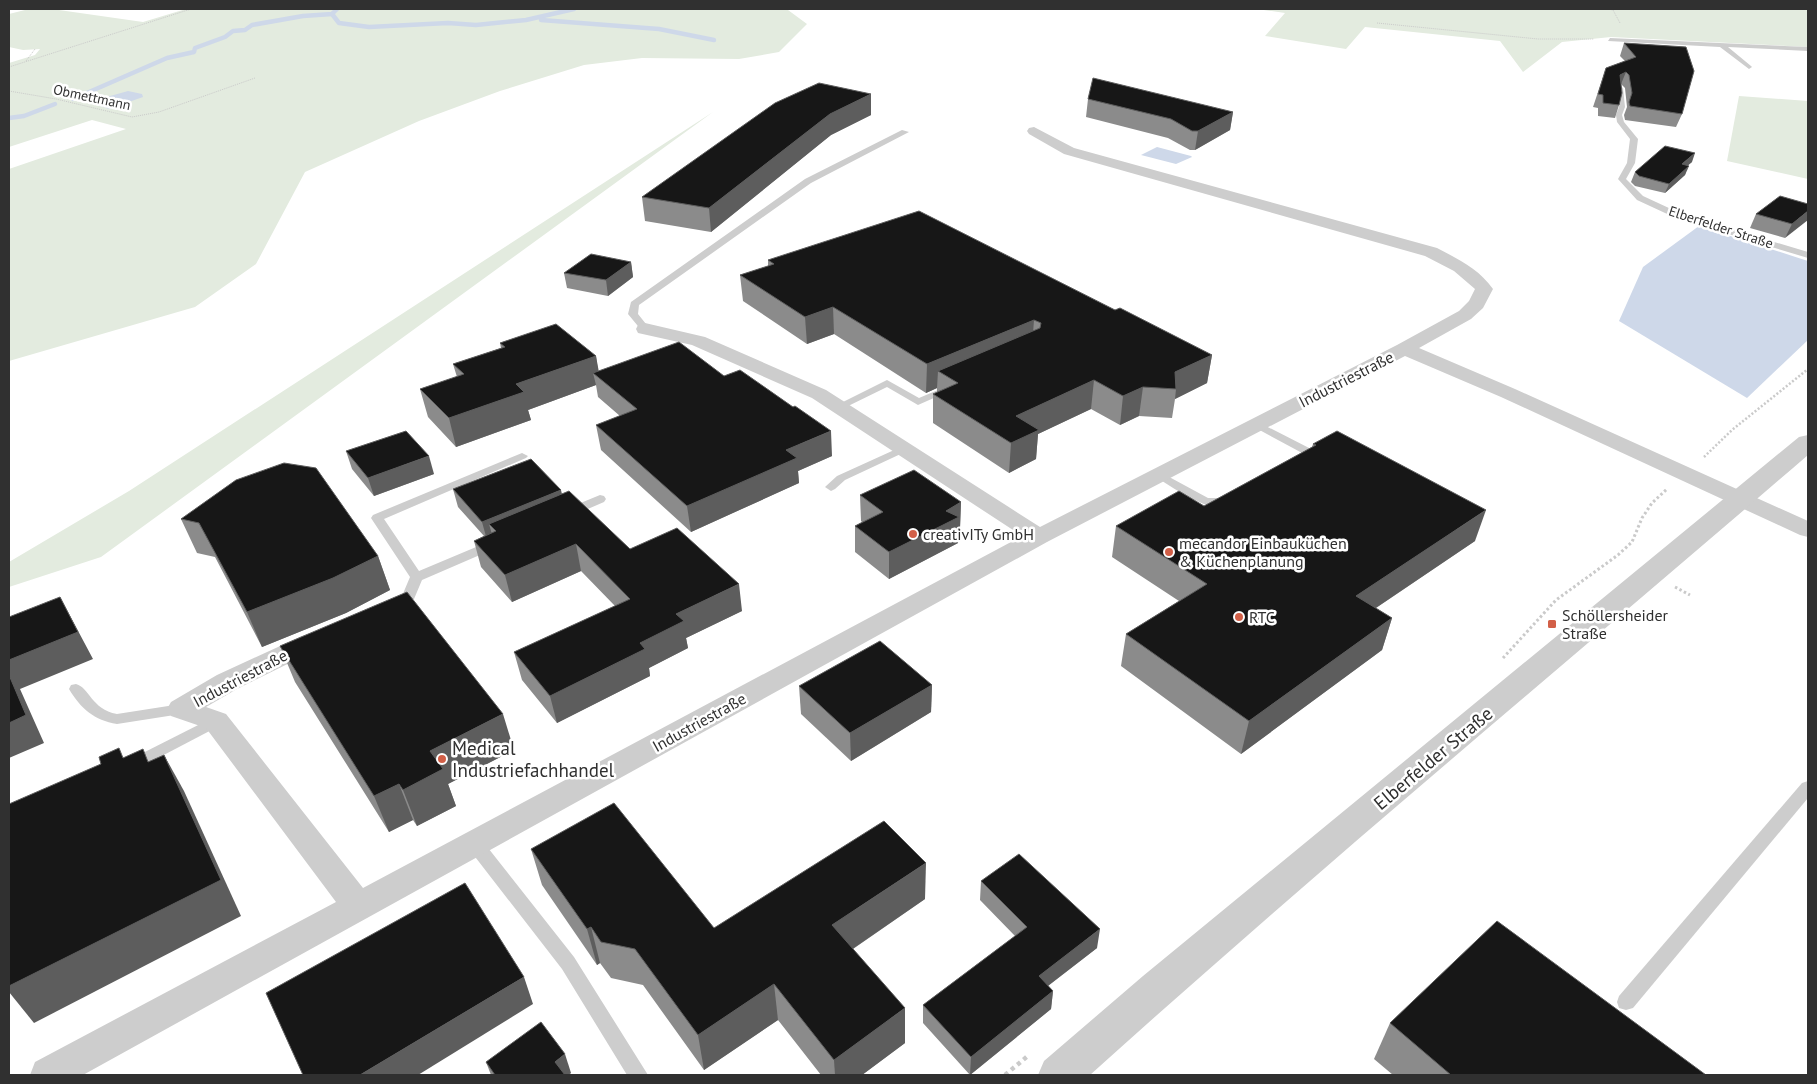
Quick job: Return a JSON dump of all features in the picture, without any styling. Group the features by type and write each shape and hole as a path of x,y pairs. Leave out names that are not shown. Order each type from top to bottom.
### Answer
{"street":[{"path":"1034,131 1069,151 1431,252 1452,262 1474,276 1484,289 1477,304 1465,314 1404,349"},
{"path":"645,329 698,341 819,394 1039,537"},
{"name":"Industriestraße","path":"48,1075 359,908 1039,537 1404,349 1517,397 1741,499"},
{"name":"Elberfelder Straße","path":"1059,1075 1157,989 1808,442"},
{"path":"1741,499 1808,530"},
{"path":"383,608 412,586"},
{"name":"Industriestraße","path":"181,709 227,682 331,632"},
{"name":"Industriestraße","path":"181,709 216,722 359,908"}],"lane":[{"path":"1610,40 1808,49"},
{"path":"1721,45 1750,67"},
{"name":"Elberfelder Straße","path":"1620,88 1622,107 1619,115 1621,122 1634,139 1631,164 1622,179 1640,198 1681,217 1808,255"},
{"path":"645,329 633,314 634,304 808,182 905,132"},
{"path":"838,407 888,383 918,402 961,383"},
{"path":"1258,425 1309,452 1312,461 1294,470"},
{"path":"831,487 841,478 903,449"},
{"path":"504,540 412,586 377,518 522,456"},
{"path":"1160,475 1206,502 1232,502 1241,498"},
{"path":"556,518 600,499"},
{"path":"76,689 88,707 96,713 117,719 181,709"},
{"path":"114,773 216,722"},
{"path":"1626,1002 1808,788"},
{"path":"475,844 568,963 638,1075"}],"path":[{"path":"9,67 191,9"},
{"path":"1377,22 1529,38 1610,40"},
{"path":"26,61 35,49"},
{"name":"Obmettmann","path":"9,91 56,99 132,117 159,112 254,78"},
{"path":"1704,457 1732,430 1808,369"},
{"path":"1625,559 1618,555 1632,542 1642,518 1652,503 1667,490"},
{"path":"1675,586 1690,595"}],"shaded area":[{"path":"29,9 52,9 143,22 186,9 790,9 788,10 807,24 779,52 739,59 642,58 584,65 500,91 419,121 305,172 256,264 195,307 9,361 9,169 126,129 92,120 9,147 9,63 35,55 40,49 23,50 9,47 9,14"},
{"path":"1257,9 1808,9 1808,47 1611,37 1562,42 1523,72 1500,41 1365,27 1346,49 1265,36 1285,13"},
{"path":"1739,96 1808,101 1808,179 1727,161"},
{"path":"713,112 101,557 9,587 9,562 129,491"}],"water":[{"path":"128,91 142,94 143,97 109,109 89,102"},
{"path":"1157,147 1192,157 1176,164 1141,155"},
{"path":"1699,226 1808,261 1808,340 1747,398 1619,321 1643,267"}],"building":[{"path":"1624,43 1686,47 1694,71 1682,114 1630,106 1629,102 1632,93 1629,75 1626,72 1620,75 1622,93 1619,105 1603,103 1603,95 1598,94 1606,68 1636,57"},
{"path":"1093,78 1233,112 1198,131 1192,131 1171,119 1088,99"},
{"path":"819,83 871,94 830,114 709,208 642,197 775,103"},
{"path":"1665,146 1695,153 1682,164 1689,166 1669,184 1639,176 1635,172"},
{"path":"1780,196 1808,204 1808,211 1792,224 1756,214"},
{"path":"919,211 1115,310 1120,308 1212,355 1175,372 1176,389 1143,387 1123,396 1094,380 1016,416 1039,430 1011,443 933,394 958,383 938,371 1040,328 1041,323 1034,320 927,364 833,307 805,317 740,275 774,264 768,260"},
{"path":"591,254 631,262 606,280 564,273"},
{"path":"556,324 596,356 516,384 524,392 449,418 420,389 464,374 453,364 505,347 500,343"},
{"path":"679,342 724,376 740,370 831,431 786,450 797,458 687,506 596,425 637,409 593,373"},
{"path":"406,431 429,456 368,478 346,451"},
{"path":"1337,431 1486,510 1356,596 1392,618 1249,721 1126,634 1207,584 1116,526 1179,491 1204,506 1316,445 1313,444"},
{"path":"531,459 561,490 482,522 453,489"},
{"path":"284,463 316,468 378,556 333,578 247,612 199,523 181,519 236,480"},
{"path":"914,470 961,502 946,511 959,517 889,552 855,526 883,512 860,495"},
{"path":"569,491 630,549 677,528 739,584 676,614 684,621 640,643 645,649 550,696 514,652 630,599 576,544 505,575 474,541 496,531 489,524"},
{"path":"407,592 503,714 430,751 443,769 403,790 399,784 374,796 280,646"},
{"path":"60,597 78,632 9,660 9,617"},
{"path":"880,641 932,685 850,733 799,686"},
{"path":"9,675 26,715 9,723"},
{"path":"119,748 123,758 143,749 148,762 164,755 221,880 9,986 9,804 101,764 99,757"},
{"path":"614,803 714,928 884,821 926,863 832,925 905,1008 834,1060 774,984 698,1035 635,949 601,942 591,927 587,929 531,849"},
{"path":"1019,854 1100,929 1039,976 1053,991 971,1057 923,1005 1027,927 981,881"},
{"path":"465,883 524,977 360,1075 303,1075 266,993"},
{"path":"1497,921 1706,1075 1451,1075 1390,1023"},
{"path":"541,1022 565,1054 555,1062 565,1075 495,1075 486,1062"}],"waterway":[{"path":"332,14 337,9"},
{"path":"332,14 339,23 369,27 448,23 476,25 526,20 574,9"},
{"path":"73,99 167,58 194,52 195,48 225,37 233,31 245,30 252,25 303,16 332,14"},
{"path":"541,20 659,29 714,40"},
{"path":"9,118 24,116 55,104"}],"place":[{"name":"creativITy GmbH","path":"913,534"},
{"name":"mecandor Einbauküchen & Küchenplanung","path":"1169,552"},
{"name":"RTC","path":"1239,617"},
{"name":"Schöllersheider Straße","path":"1552,624"},
{"name":"Medical Industriefachhandel","path":"442,759"}]}
